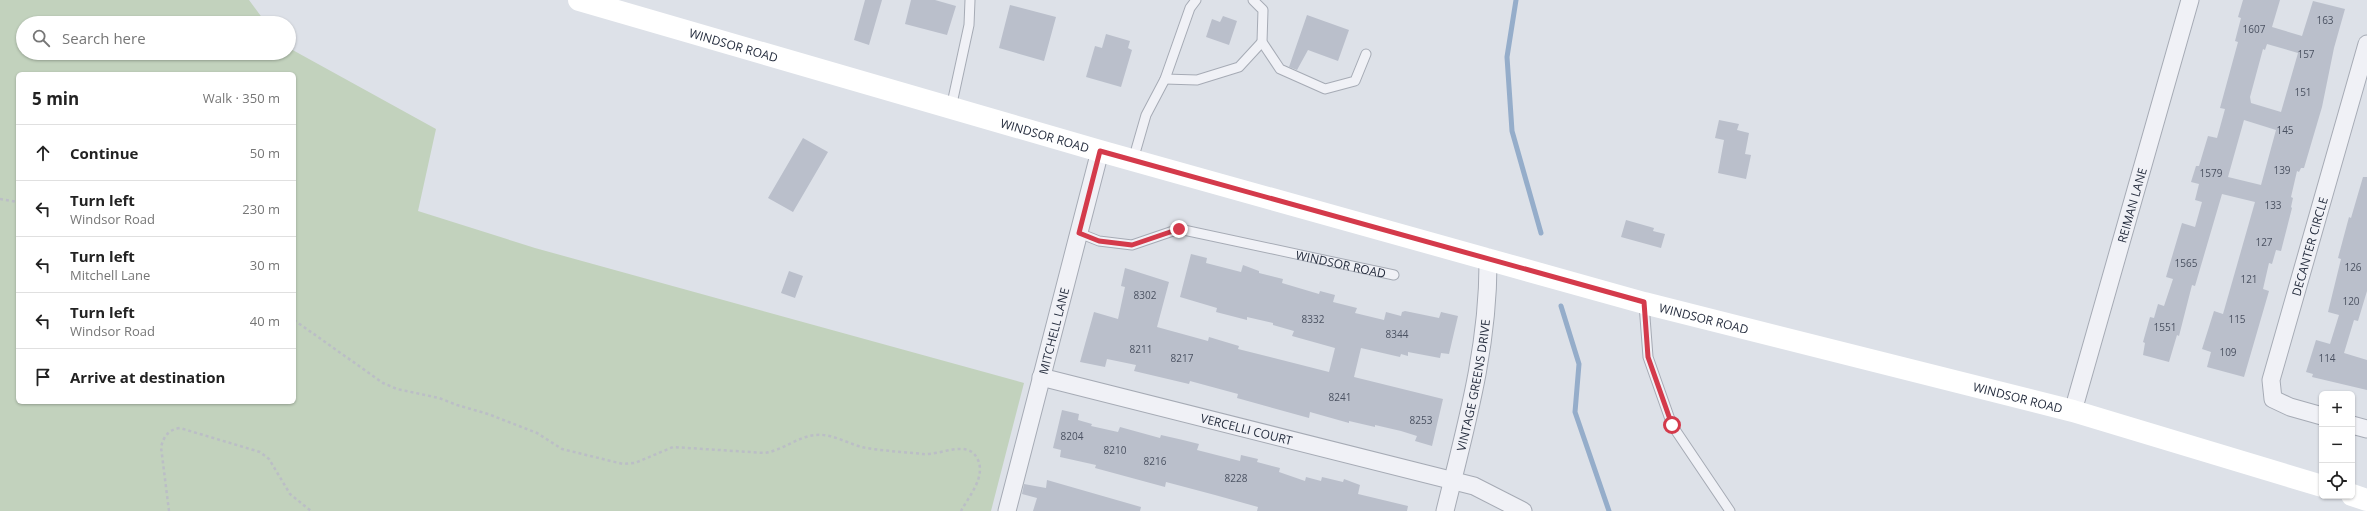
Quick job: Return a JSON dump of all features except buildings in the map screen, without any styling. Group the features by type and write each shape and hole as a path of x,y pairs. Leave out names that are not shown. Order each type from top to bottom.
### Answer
{"main road":[{"name":"WINDSOR ROAD","path":"579,0 1100,151 1644,302 2073,411 2319,485"},
{"path":"2355,496 2367,500"}],"street":[{"name":"REIMAN LANE","path":"2073,411 2190,0"},
{"name":"DECANTER CIRCLE","path":"2319,415 2290,407 2273,399 2271,380 2367,44"},
{"name":"MITCHELL LANE","path":"1007,511 1100,151"},
{"name":"VINTAGE GREENS DRIVE","path":"1445,511 1480,366 1488,289 1488,258"},
{"name":"VERCELLI COURT","path":"1041,377 1474,486 1523,511"},
{"path":"2355,426 2367,429"}],"lane":[{"path":"951,108 969,25 970,0"},
{"path":"1133,160 1146,115 1165,79 1190,8 1196,0"},
{"path":"1253,0 1263,10 1262,42 1280,69 1325,90 1355,81 1366,54"},
{"path":"1165,79 1197,80 1239,67 1262,42"},
{"name":"WINDSOR ROAD","path":"1079,233 1099,241 1132,245 1179,229 1394,275"},
{"path":"1644,302 1648,357 1672,425 1730,511"}],"path":[{"path":"0,199 16,202"},
{"path":"296,321 383,383 397,389 439,398 488,414 537,433 562,449 623,464 635,463 673,447 765,453 778,450 816,434 826,435 848,444 868,448 927,455 960,449 970,451 977,457 980,464 980,474 961,511"},
{"path":"169,511 161,447 164,437 171,429 180,428 260,452 269,459 290,494 311,511"}],"green space":[{"path":"0,0 249,0 261,16 16,16 16,60 296,60 296,52 436,129 418,211 535,248 1024,383 991,511 0,511"}],"waterway":[{"path":"1516,0 1507,57 1512,131 1541,233"},
{"path":"1561,306 1579,364 1575,412 1609,511"}],"route":[{"path":"1179,229 1132,245 1099,241 1079,233 1100,151 1644,302 1648,357 1672,425"}]}
